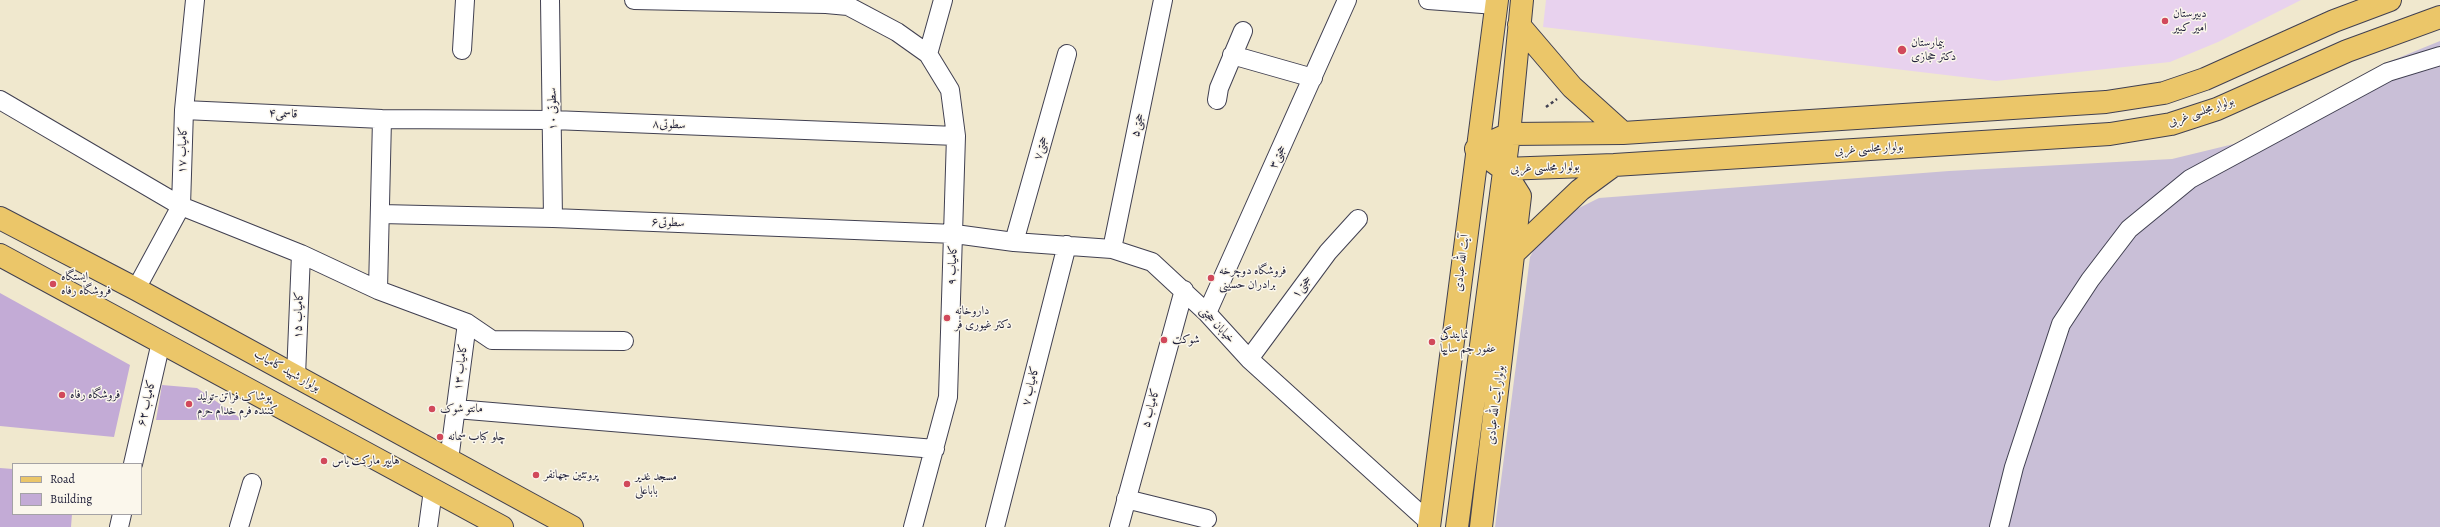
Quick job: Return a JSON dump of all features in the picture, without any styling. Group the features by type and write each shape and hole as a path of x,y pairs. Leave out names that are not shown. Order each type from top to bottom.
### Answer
{"main road":[{"path":"1457,527 1503,169 1509,134 1522,0"},
{"path":"1476,149 1509,134 1624,133 2106,102 2164,93 2205,79 2334,21 2390,0"},
{"name":"آیت الله عبادی","path":"1430,525 1476,149 1496,3"},
{"name":"بولوار مجلسی غربی","path":"1476,149 1503,169 1614,165 2110,134 2171,124 2224,106 2346,51 2440,17"},
{"path":"1519,25 1572,87 1624,133"},
{"path":"1515,252 1580,190 1614,165"},
{"name":"بولوار آیت الله عبادی","path":"1481,527 1515,252 1520,196 1503,169"},
{"name":"بولوار شهید کامیاب","path":"0,218 136,289 572,527"},
{"path":"0,255 502,527"}],"street":[{"name":"کامیاب ۱۷","path":"136,289 181,206 184,110 195,0"},
{"path":"462,50 465,0"},
{"name":"سطوتی ۱۰","path":"550,0 554,218"},
{"path":"634,0 826,2 848,6 897,32 928,54 944,0"},
{"name":"حجتی۵","path":"1112,249 1163,0"},
{"name":"حجتی۳","path":"1207,313 1347,0"},
{"path":"1428,0 1496,3"},
{"path":"1217,100 1219,88 1243,31"},
{"name":"کامیاب ۹","path":"913,527 948,397 955,234 956,136 950,90 928,54"},
{"name":"حجتی۷","path":"1014,242 1067,54"},
{"path":"1232,55 1313,78"},
{"path":"1999,527 2014,467 2061,324 2090,280 2129,229 2190,179 2388,72 2440,56"},
{"path":"0,100 181,206 301,254 378,290 467,323 492,340 624,341"},
{"name":"قاسمی۴","path":"184,110 382,119"},
{"path":"378,290 381,214 382,119"},
{"name":"سطوتی۸","path":"382,119 553,120 956,136"},
{"name":"سطوتی۶","path":"381,214 554,218 955,234"},
{"name":"حجتی۱","path":"1249,359 1328,252 1358,219"},
{"name":"خیابان حجتی","path":"955,234 1014,242 1112,249 1152,262 1184,290 1249,359 1430,525"},
{"name":"کامیاب ۷","path":"995,527 1067,245"},
{"name":"کامیاب ۱۵","path":"296,376 301,254"},
{"name":"کامیاب ۵","path":"1119,527 1184,290"},
{"name":"کامیاب ۱۳","path":"449,460 467,323"},
{"name":"کامیاب ۶۲","path":"133,463 161,342"},
{"path":"456,409 935,449"},
{"path":"239,527 252,484"},
{"path":"428,527 432,490"},
{"path":"1126,499 1206,519"},
{"path":"119,527 122,515"}],"shaded area":[{"name":"بیمارستان دکتر حجازی","path":"1546,0 2301,0 2218,42 2170,62 1996,81 1543,27"},
{"path":"2440,41 2440,527 1495,527 1530,257 1539,240 1575,210 1599,198 1949,171 2172,159 2242,142 2386,63"}],"building":[{"name":"فروشگاه رفاه","path":"0,293 130,365 114,437 0,426"},
{"name":"پوشاک فراتن-تولید کننده فرم خدام حرم","path":"162,385 197,388 243,420 156,420"},
{"path":"0,468 12,469 12,515 72,515 71,527 0,527"}],"place":[{"name":"دبیرستان امیر کبیر","path":"2165,21"},
{"name":"بیمارستان دکتر حجازی","path":"1902,50"},
{"name":"فروشگاه دوچرخه برادران حسینی","path":"1211,278"},
{"name":"ایستگاه فروشگاه رفاه","path":"53,284"},
{"name":"داروخانه دکتر غیوری فر","path":"947,318"},
{"name":"شوكت","path":"1164,340"},
{"name":"نمایندگی عفور جم سایپا","path":"1432,342"},
{"name":"فروشگاه رفاه","path":"62,395"},
{"name":"پوشاک فراتن-تولید کننده فرم خدام حرم","path":"189,404"},
{"name":"مانتو شوک","path":"432,409"},
{"name":"چلو کباب سمانه","path":"440,437"},
{"name":"هایپر مارکت یاس","path":"324,461"},
{"name":"پروتئین جهانفر","path":"536,475"},
{"name":"مسجد غدیر باباعلی","path":"627,484"}]}
